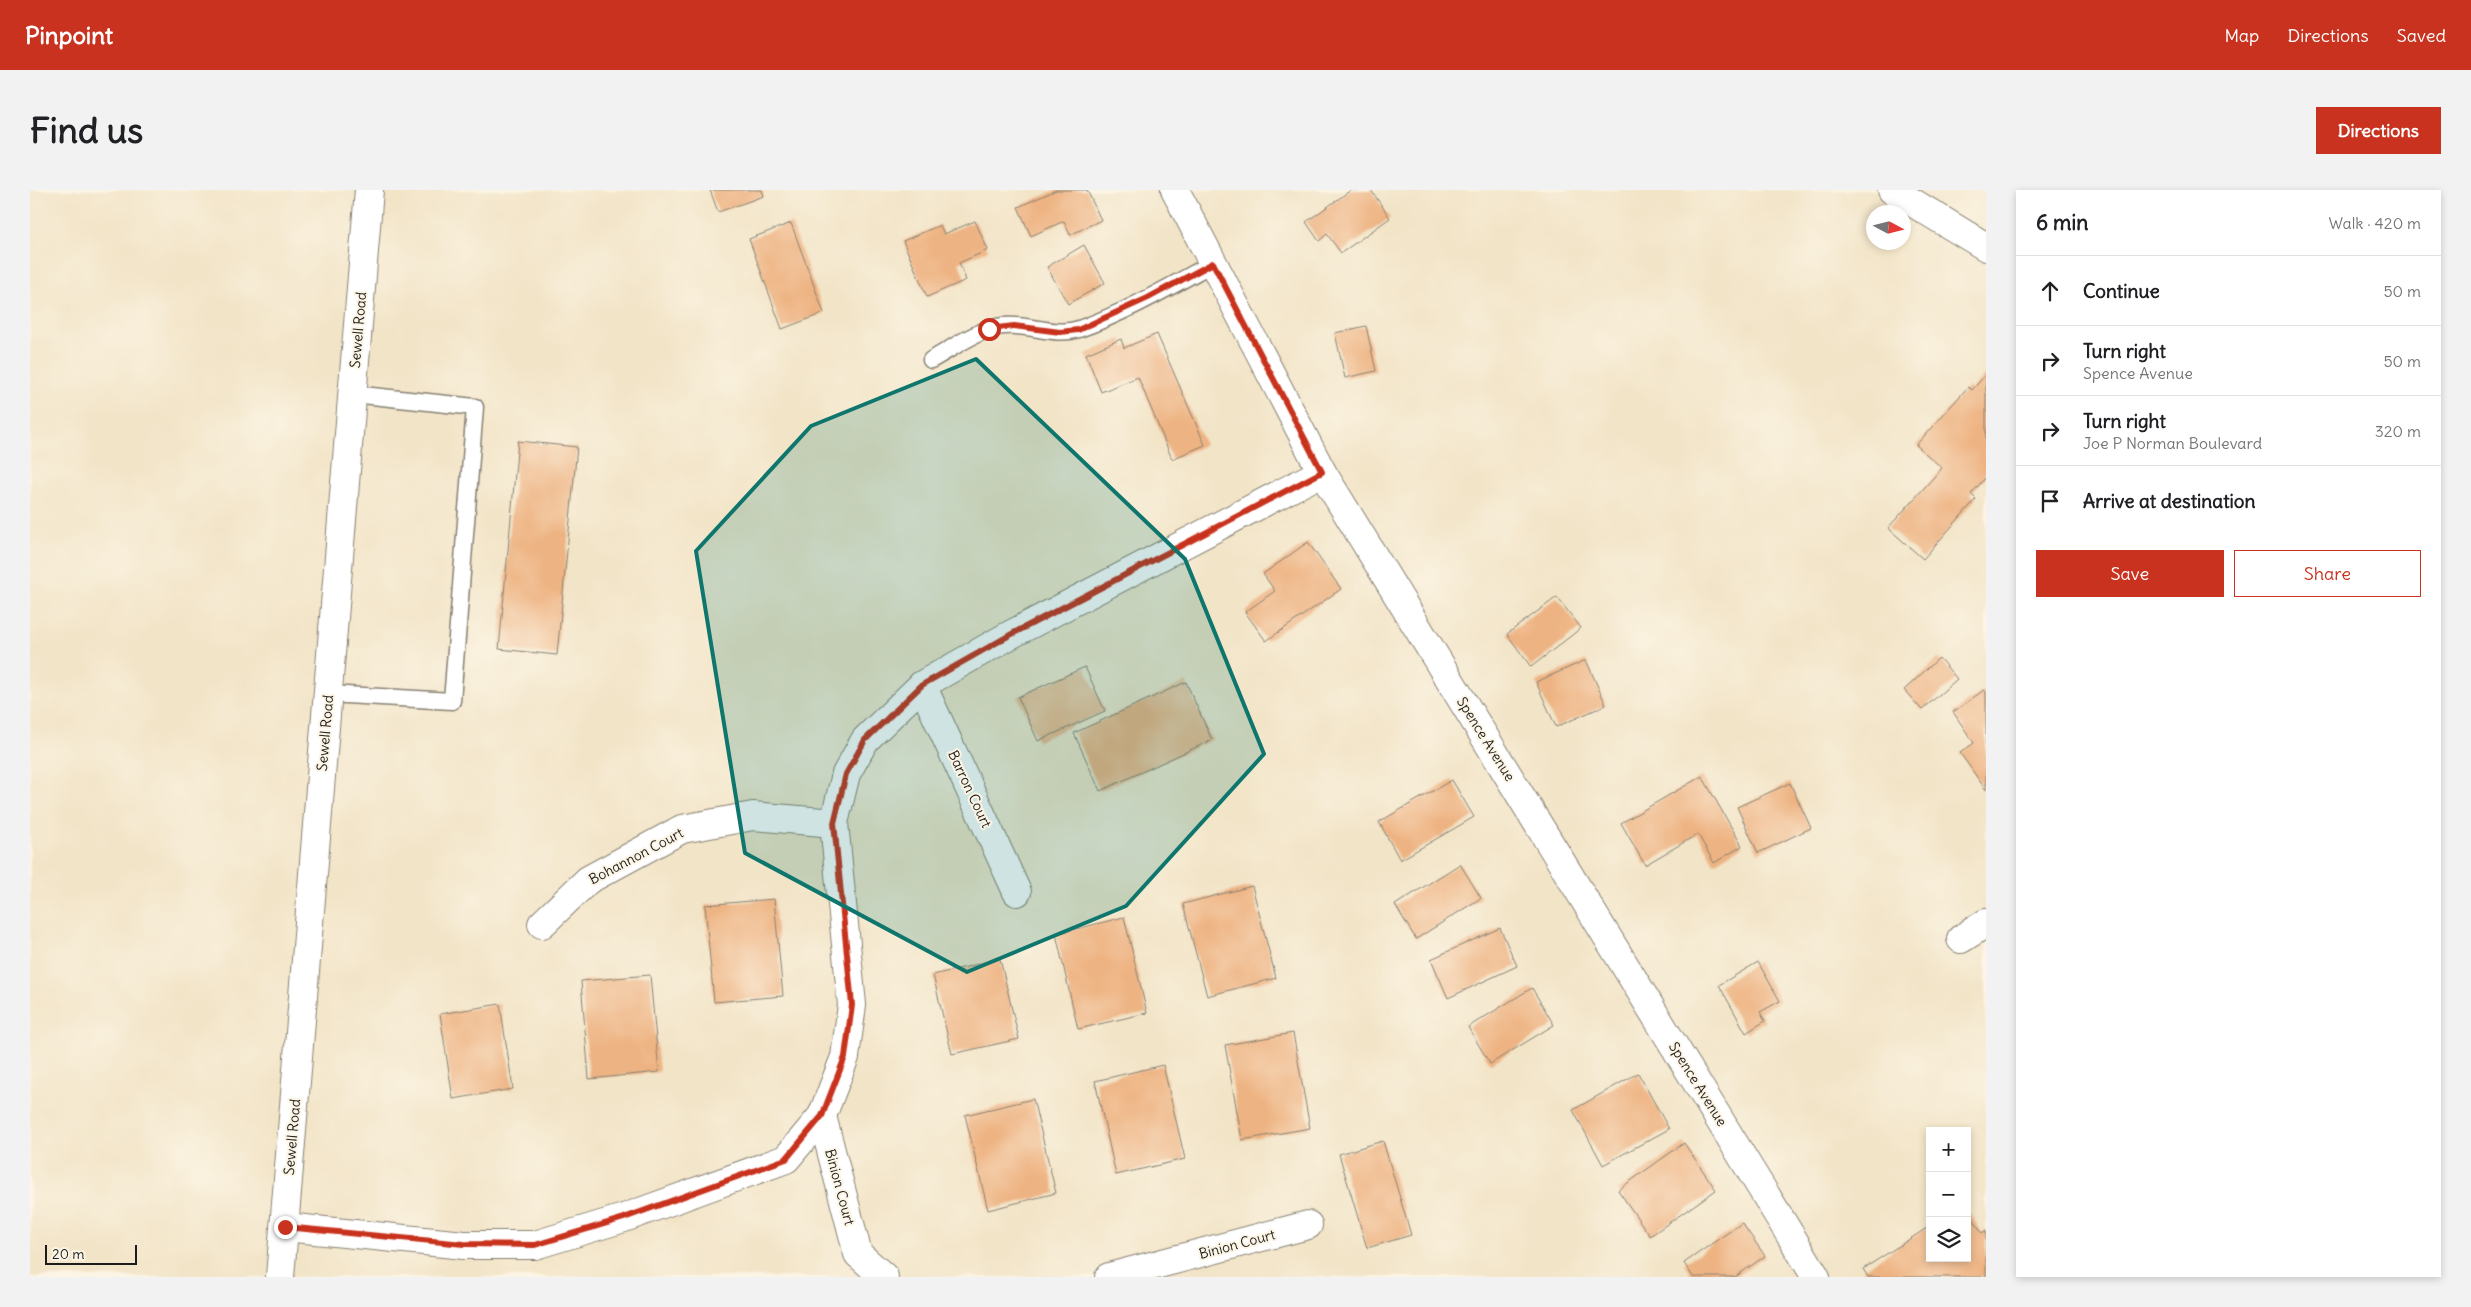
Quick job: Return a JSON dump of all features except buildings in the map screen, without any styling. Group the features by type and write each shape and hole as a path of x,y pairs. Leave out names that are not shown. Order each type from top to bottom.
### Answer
{"street":[{"name":"Sewell Road","path":"280,1277 369,190"},
{"name":"Spence Avenue","path":"1175,190 1322,472 1816,1277"},
{"path":"1892,190 1986,247"},
{"path":"285,1227 464,1244 535,1245 624,1218 786,1159 822,1116 845,1057 852,1005 834,823 846,774 865,740 922,685 1010,635 1322,472"},
{"name":"Barron Court","path":"922,685 1017,892"},
{"name":"Bohannon Court","path":"542,924 588,880 682,829 753,816 834,823"},
{"path":"1961,938 1986,923"},
{"name":"Binion Court","path":"822,1116 858,1254 884,1277"},
{"name":"Binion Court","path":"1109,1277 1308,1225"}],"lane":[{"path":"931,360 989,329 1004,326 1060,332 1078,330 1148,298 1213,263"},
{"path":"328,694 452,702 475,407 353,394"}],"highlighted area":[{"path":"976,359 1185,559 1264,754 1126,906 967,972 745,853 696,551 811,426"}],"route":[{"path":"285,1227 464,1244 535,1245 624,1218 786,1159 822,1116 845,1057 852,1005 834,823 846,774 865,740 922,685 1010,635 1322,472 1213,263 1148,298 1078,330 1060,332 1014,326 989,329"}]}
